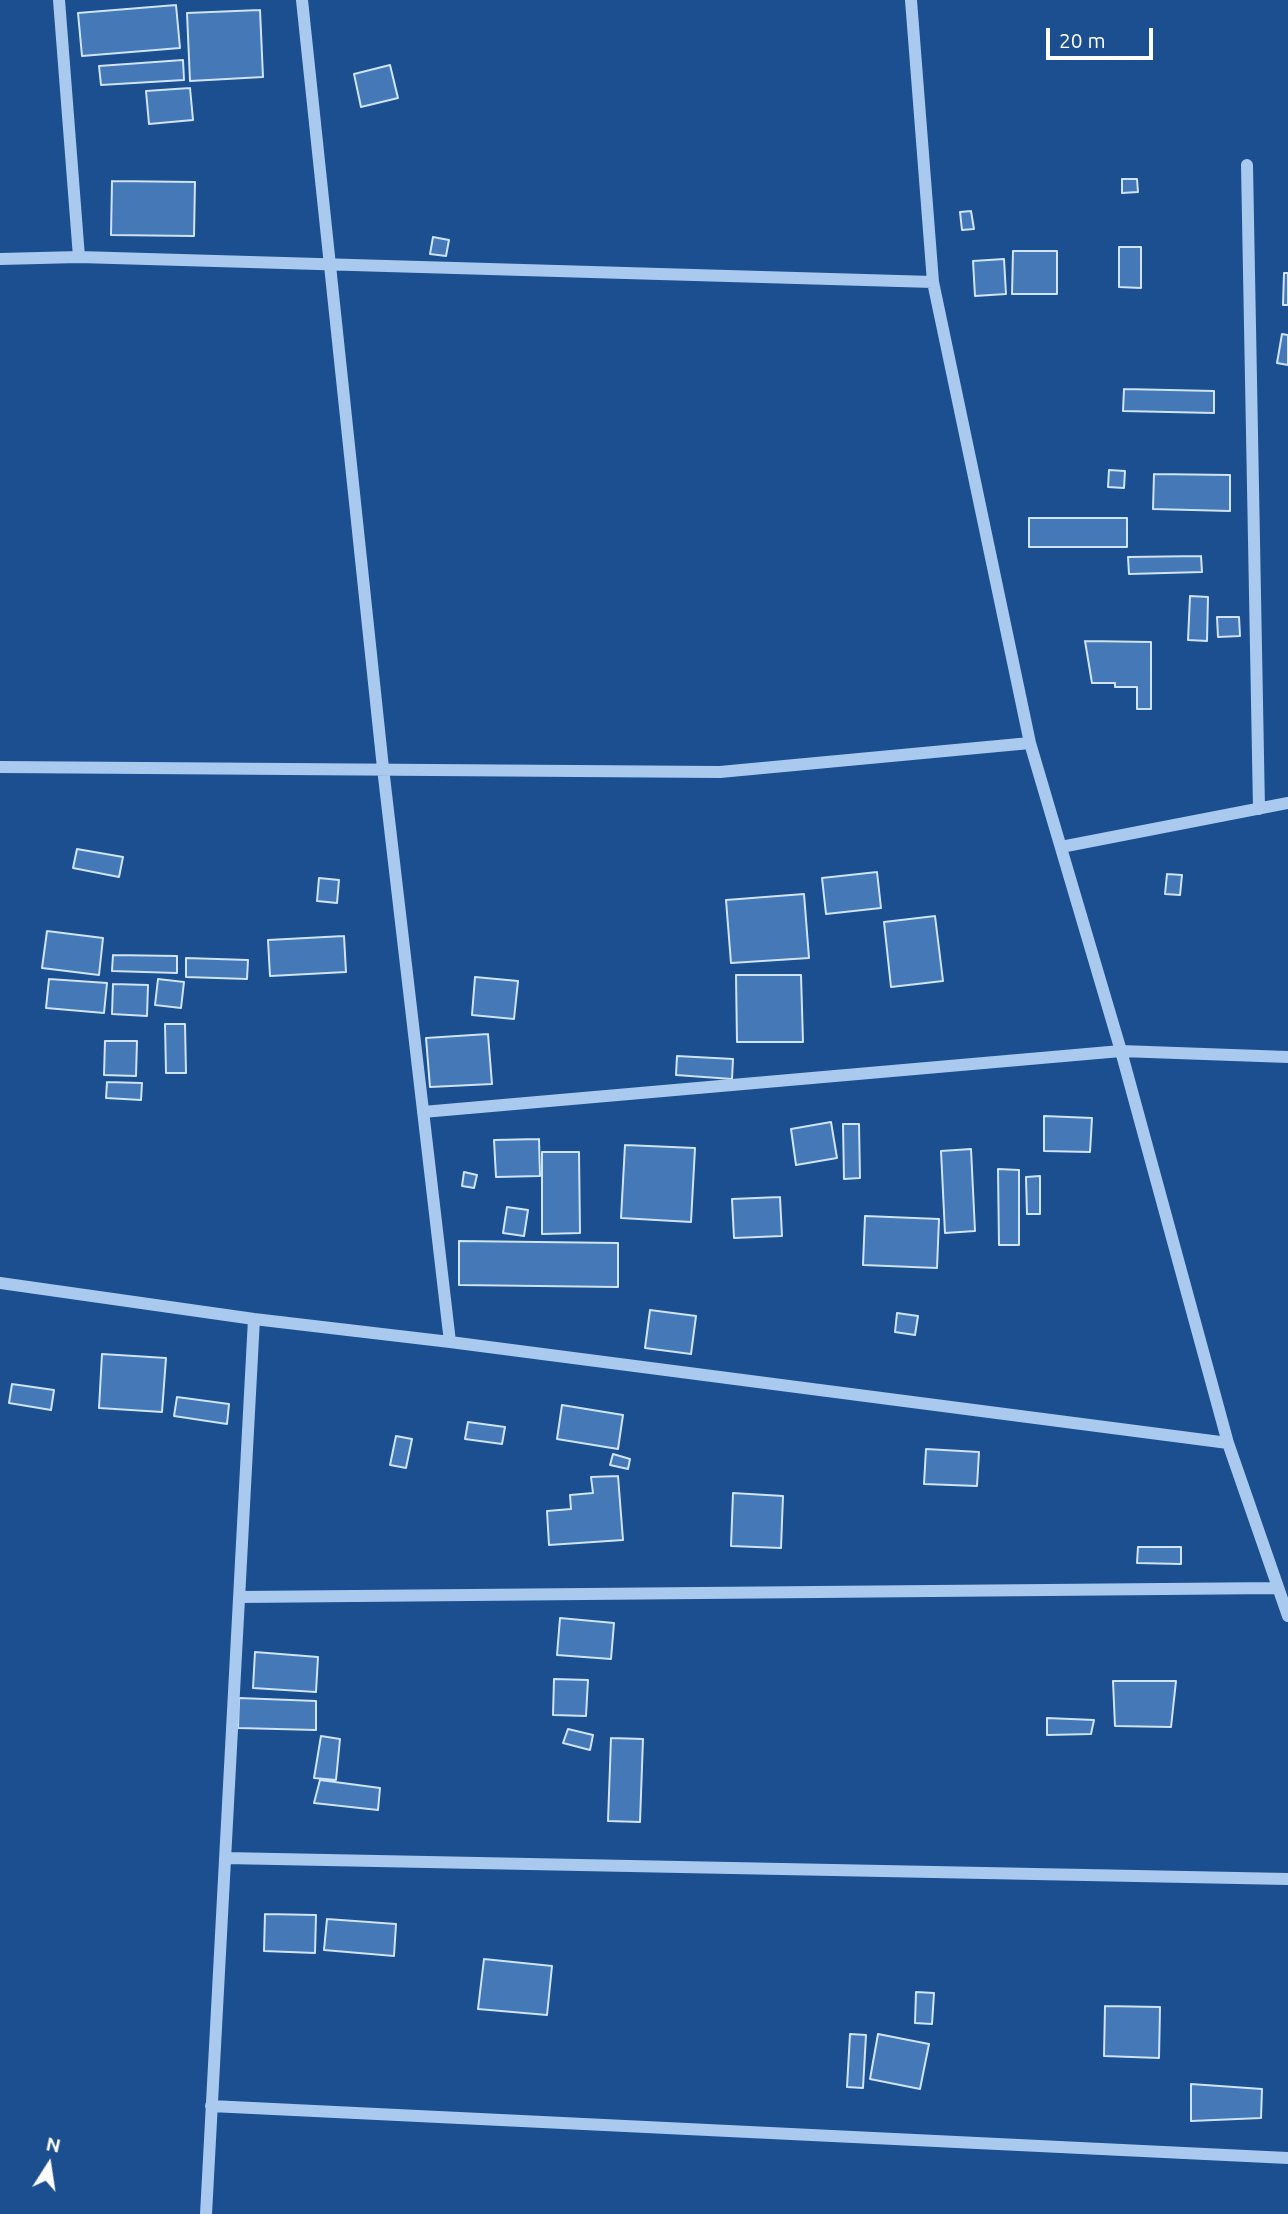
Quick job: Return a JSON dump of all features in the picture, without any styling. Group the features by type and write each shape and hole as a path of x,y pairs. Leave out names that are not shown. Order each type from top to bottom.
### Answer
{"street":[{"path":"59,0 79,257"},
{"path":"302,0 383,768 450,1342"},
{"path":"911,0 933,282 1030,743 1121,1051 1228,1443 1288,1616"},
{"path":"1247,165 1259,809"},
{"path":"0,259 79,257 933,282"},
{"path":"0,767 720,772 1030,743"},
{"path":"1061,848 1288,803"},
{"path":"423,1112 1121,1051 1288,1057"},
{"path":"0,1283 254,1319 1228,1443"},
{"path":"206,2214 254,1319"},
{"path":"239,1597 1278,1588"},
{"path":"225,1858 1288,1879"},
{"path":"211,2106 1288,2158"}],"building":[{"path":"176,5 180,48 82,56 78,13"},
{"path":"260,10 263,77 190,81 187,13"},
{"path":"183,60 184,80 101,85 99,66"},
{"path":"390,65 398,98 361,107 354,74"},
{"path":"190,88 193,120 149,124 146,91"},
{"path":"1122,179 1137,179 1138,192 1122,193"},
{"path":"112,181 195,182 194,236 111,235"},
{"path":"971,211 974,229 962,230 960,212"},
{"path":"433,237 449,240 446,256 430,254"},
{"path":"1119,247 1141,247 1141,288 1119,287"},
{"path":"1013,251 1057,251 1057,294 1012,294"},
{"path":"1004,259 1006,294 975,296 973,261"},
{"path":"1284,273 1288,273 1288,305 1283,305"},
{"path":"1282,334 1288,335 1288,365 1277,363"},
{"path":"1124,389 1214,391 1214,413 1123,411"},
{"path":"1109,470 1125,471 1124,488 1108,487"},
{"path":"1154,474 1230,475 1230,511 1153,509"},
{"path":"1029,518 1127,518 1127,547 1029,547"},
{"path":"1201,556 1202,572 1129,574 1128,557"},
{"path":"1190,596 1208,597 1207,641 1188,640"},
{"path":"1217,617 1239,617 1240,636 1218,637"},
{"path":"1085,641 1151,642 1151,709 1137,709 1137,687 1092,683"},
{"path":"77,849 123,857 119,877 73,868"},
{"path":"877,872 881,908 826,914 822,878"},
{"path":"1167,874 1182,875 1180,895 1165,894"},
{"path":"319,878 339,880 337,903 317,901"},
{"path":"804,894 809,958 731,963 726,900"},
{"path":"935,916 943,981 891,987 884,922"},
{"path":"47,931 103,938 99,975 42,968"},
{"path":"344,936 346,972 270,976 268,940"},
{"path":"113,955 177,956 177,973 112,971"},
{"path":"186,958 248,960 247,979 186,977"},
{"path":"736,975 801,975 803,1042 737,1042"},
{"path":"475,977 518,981 514,1019 472,1015"},
{"path":"49,979 107,983 104,1013 46,1008"},
{"path":"158,979 184,982 181,1008 155,1005"},
{"path":"113,984 148,985 147,1016 112,1014"},
{"path":"165,1024 185,1024 186,1073 166,1073"},
{"path":"488,1034 492,1084 430,1087 426,1038"},
{"path":"105,1041 137,1041 136,1076 104,1075"},
{"path":"677,1056 733,1059 732,1079 676,1075"},
{"path":"107,1082 142,1083 141,1100 106,1098"},
{"path":"1044,1116 1092,1118 1090,1152 1044,1151"},
{"path":"831,1122 837,1158 796,1165 791,1129"},
{"path":"843,1124 859,1124 860,1178 844,1179"},
{"path":"539,1139 540,1176 496,1177 494,1140"},
{"path":"625,1145 695,1148 691,1222 621,1218"},
{"path":"971,1149 975,1231 945,1233 941,1151"},
{"path":"542,1152 579,1152 580,1233 542,1234"},
{"path":"998,1169 1019,1170 1019,1245 999,1245"},
{"path":"464,1172 477,1175 474,1188 462,1186"},
{"path":"1040,1176 1040,1214 1027,1214 1026,1177"},
{"path":"780,1197 782,1236 734,1238 732,1199"},
{"path":"507,1207 528,1210 524,1236 503,1233"},
{"path":"865,1216 939,1219 937,1268 863,1265"},
{"path":"459,1241 618,1243 618,1287 459,1285"},
{"path":"650,1310 696,1316 691,1354 645,1348"},
{"path":"897,1313 918,1316 915,1335 895,1332"},
{"path":"102,1354 166,1358 162,1412 99,1408"},
{"path":"12,1384 54,1390 51,1410 9,1403"},
{"path":"177,1397 229,1404 227,1424 174,1416"},
{"path":"562,1405 623,1415 618,1449 557,1439"},
{"path":"468,1422 505,1427 502,1444 465,1439"},
{"path":"396,1436 412,1439 406,1468 390,1465"},
{"path":"926,1449 979,1452 977,1486 924,1484"},
{"path":"613,1454 630,1459 628,1469 610,1465"},
{"path":"618,1476 623,1540 549,1545 547,1511 571,1509 570,1495 593,1493 591,1477"},
{"path":"733,1493 783,1496 781,1548 731,1546"},
{"path":"1138,1547 1181,1547 1181,1564 1137,1563"},
{"path":"560,1618 614,1623 611,1659 557,1655"},
{"path":"255,1652 318,1657 316,1692 253,1688"},
{"path":"554,1679 588,1680 586,1716 553,1715"},
{"path":"1113,1681 1176,1681 1171,1727 1115,1726"},
{"path":"239,1698 316,1701 316,1730 238,1728"},
{"path":"1047,1718 1094,1720 1091,1734 1047,1735"},
{"path":"568,1729 593,1735 590,1750 563,1743"},
{"path":"321,1736 340,1739 336,1780 314,1778"},
{"path":"611,1738 643,1739 640,1822 608,1821"},
{"path":"320,1780 380,1788 378,1810 314,1803"},
{"path":"265,1914 316,1915 315,1953 264,1951"},
{"path":"327,1919 396,1924 394,1956 324,1950"},
{"path":"484,1959 552,1966 547,2015 478,2009"},
{"path":"916,1992 934,1993 932,2024 915,2023"},
{"path":"1105,2006 1160,2007 1159,2058 1104,2056"},
{"path":"850,2034 866,2035 863,2088 847,2087"},
{"path":"878,2034 929,2044 920,2089 870,2079"},
{"path":"1191,2084 1262,2089 1261,2118 1191,2121"}]}
